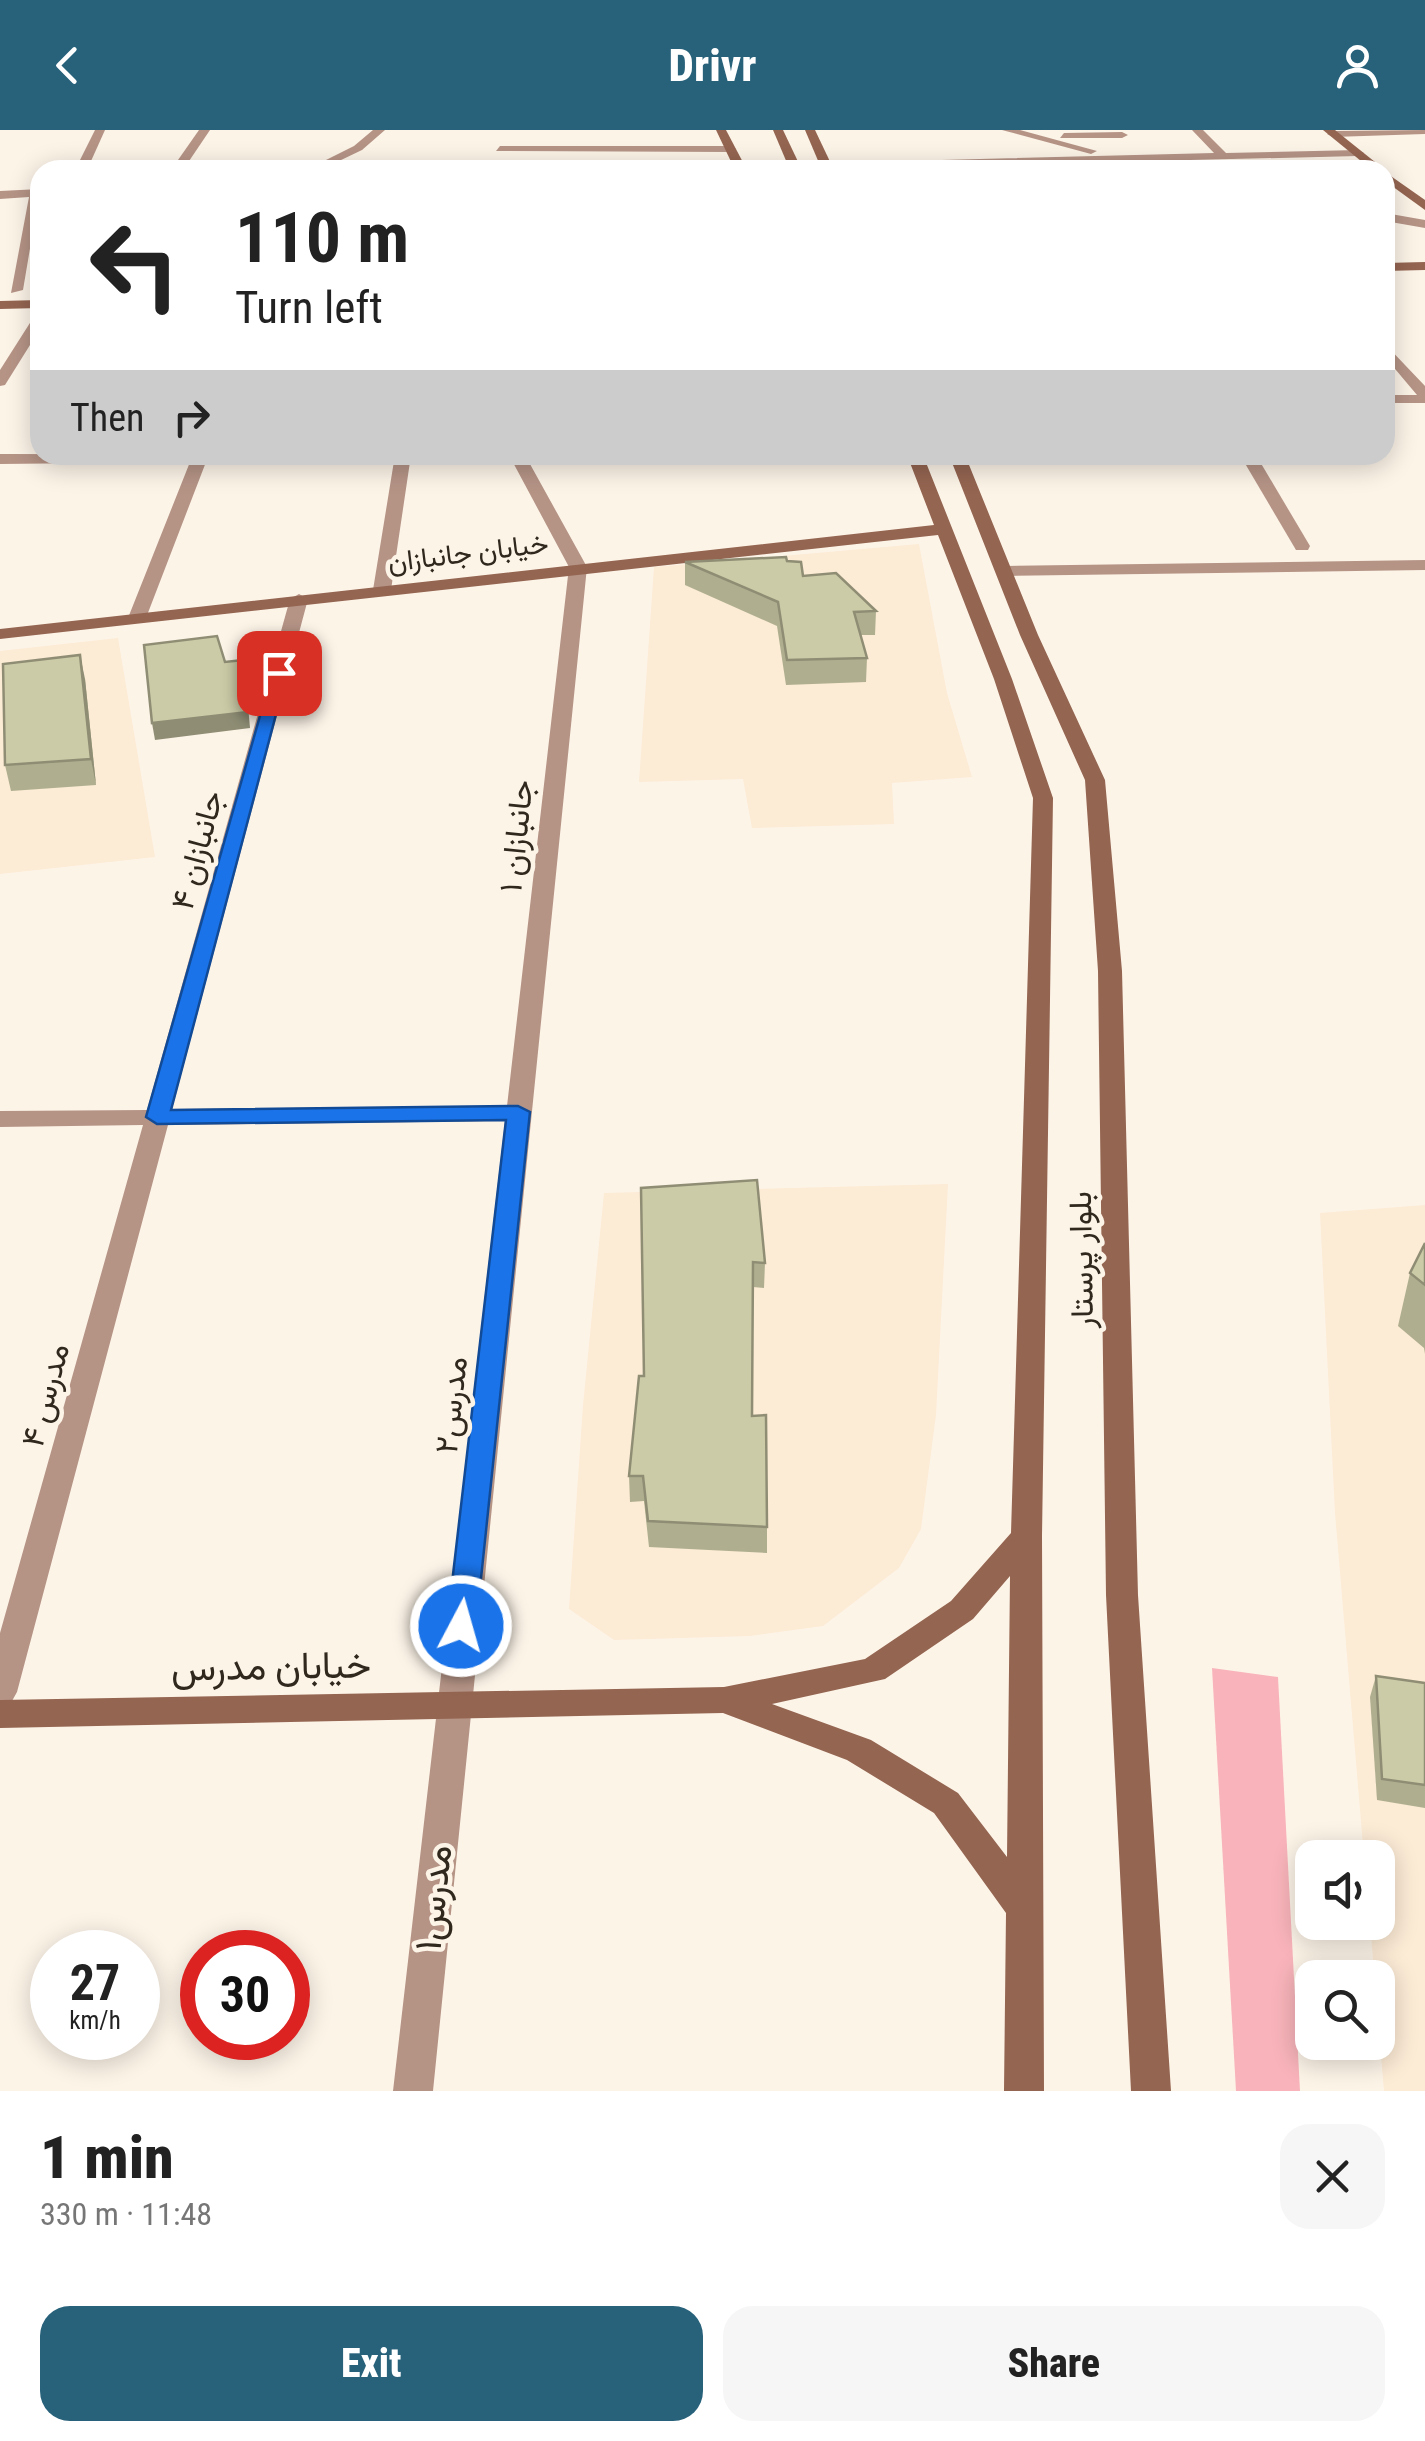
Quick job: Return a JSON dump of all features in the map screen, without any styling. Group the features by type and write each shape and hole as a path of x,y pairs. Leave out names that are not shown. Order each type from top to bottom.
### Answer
{"main road":[{"path":"721,130 735,160"},
{"path":"778,130 792,160"},
{"path":"810,130 823,160"},
{"path":"1331,132 1367,160"},
{"path":"1395,183 1425,206"},
{"path":"1395,266 1425,266"},
{"path":"1395,280 1425,280"},
{"path":"0,291 30,290"},
{"path":"0,305 30,304"},
{"name":"بلوار پرستار","path":"918,465 983,628 1043,798 1026,1536 1024,2091"},
{"name":"بلوار پرستار","path":"961,465 1029,634 1094,780 1110,971 1122,1594 1151,2091"},
{"name":"خیابان جانبازان","path":"0,634 578,566 944,529"},
{"path":"983,628 1029,634"},
{"path":"724,1700 873,1670 962,1610 1026,1536"},
{"path":"724,1700 860,1750 946,1804 1025,1910"},
{"name":"خیابان مدرس","path":"0,1714 724,1700"}],"street":[{"path":"86,160 100,130"},
{"path":"184,160 205,130"},
{"path":"338,160 380,130"},
{"path":"1007,130 1122,160 1358,153"},
{"path":"1197,130 1225,158"},
{"path":"1398,131 1412,142"},
{"path":"1034,137 1120,132 1138,153"},
{"path":"1331,132 1425,132"},
{"path":"500,149 730,149"},
{"path":"0,196 30,194"},
{"path":"1395,219 1425,224"},
{"path":"16,290 30,228"},
{"path":"0,382 30,334"},
{"path":"1395,360 1425,396"},
{"path":"1395,398 1425,396"},
{"path":"0,460 30,459"},
{"path":"137,618 197,465"},
{"path":"382,590 402,465"},
{"path":"522,465 578,566"},
{"path":"1254,465 1302,546"},
{"path":"1006,572 1425,565"},
{"name":"جانبازان ۱","path":"518,1112 578,566"},
{"name":"جانبازان ۴","path":"157,1117 299,599"},
{"path":"0,1119 518,1112"},
{"name":"مدرس۲","path":"452,1706 518,1112"},
{"name":"مدرس ۴","path":"0,1692 157,1117"},
{"name":"مدرس۱","path":"413,2091 452,1706"}],"shaded area":[{"path":"919,544 947,693 972,777 892,783 894,824 752,828 743,779 639,782 654,567"},
{"path":"118,638 155,857 0,874 0,651"},
{"path":"948,1184 936,1415 921,1529 899,1568 823,1626 750,1636 614,1640 569,1609 583,1405 604,1193"},
{"path":"1425,1205 1425,2091 1384,2091 1381,2060 1395,2060 1395,1960 1373,1960 1371,1940 1395,1940 1395,1840 1363,1840 1335,1513 1320,1213"},
{"path":"1212,1668 1278,1677 1295,2060 1298,2060 1300,2091 1236,2091"}],"building":[{"path":"786,557 787,561 801,562 803,576 836,573 876,611 854,612 867,658 787,660 778,602 685,562"},
{"path":"217,636 225,662 244,660 248,712 152,723 144,645"},
{"path":"80,655 91,759 5,765 3,664"},
{"path":"757,1180 765,1263 753,1262 752,1416 766,1415 767,1527 648,1521 643,1476 629,1476 639,1376 644,1376 641,1188"},
{"path":"1425,1243 1425,1285 1410,1273"},
{"path":"1376,1676 1425,1683 1425,1785 1382,1779"}],"route":[{"path":"279,673 157,1117 518,1112 461,1626"}]}
